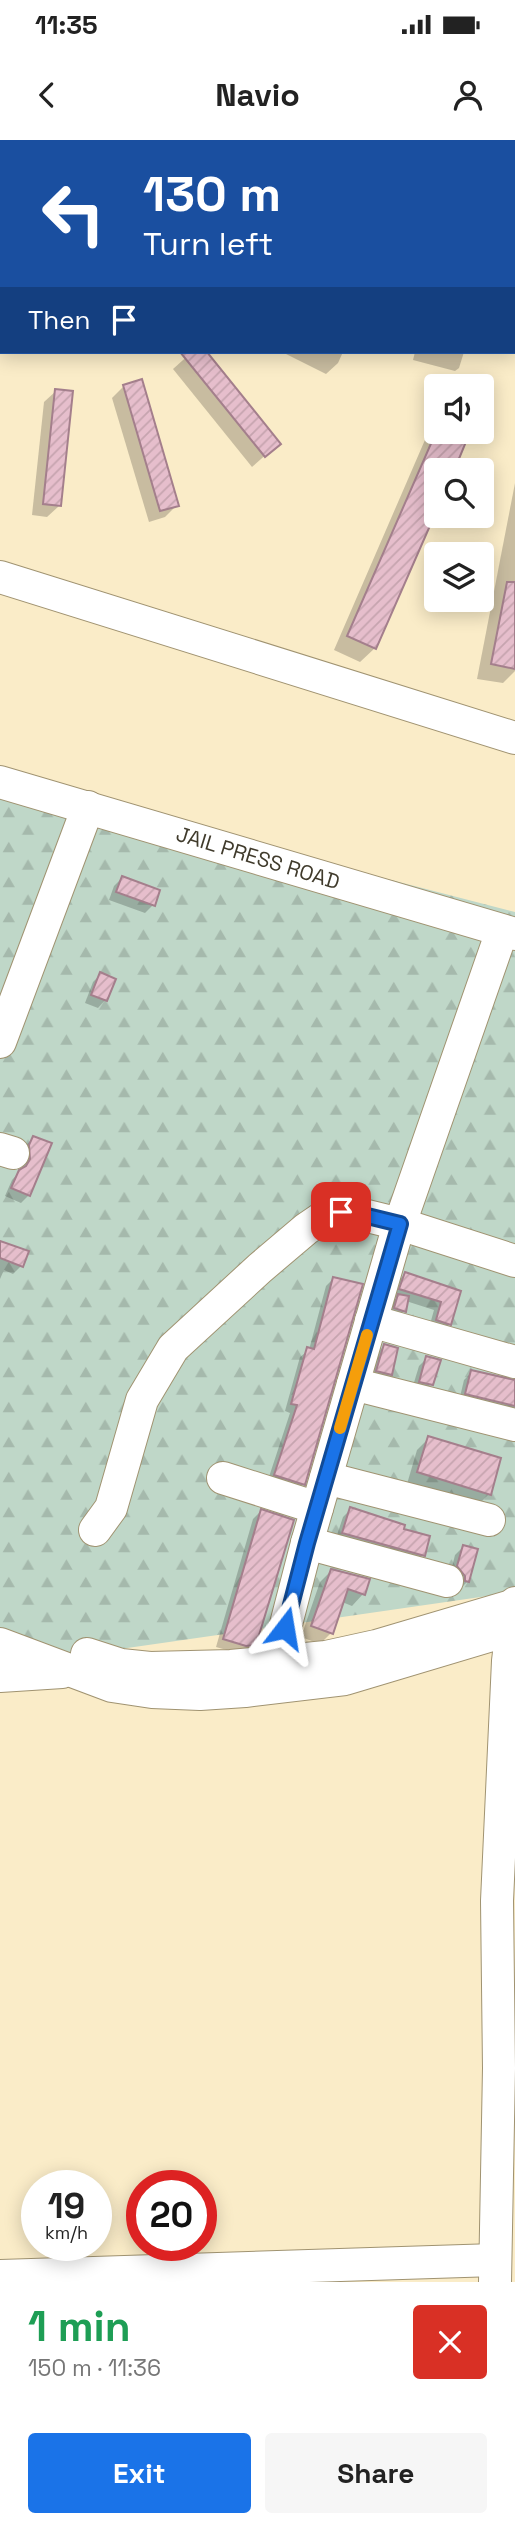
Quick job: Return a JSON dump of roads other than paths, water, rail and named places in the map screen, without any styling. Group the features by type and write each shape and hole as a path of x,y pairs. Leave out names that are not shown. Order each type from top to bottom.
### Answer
{"street":[{"path":"0,577 515,738"},
{"name":"JAIL PRESS ROAD","path":"0,782 509,933"},
{"path":"0,1042 88,807"},
{"path":"285,1628 307,1543 400,1224 509,933"},
{"path":"94,1530 111,1508 142,1400 173,1348 260,1268 306,1229 326,1216 341,1212 355,1213 400,1224 515,1261"},
{"path":"372,1321 515,1362"},
{"path":"353,1384 515,1425"},
{"path":"223,1478 317,1508"},
{"path":"326,1478 489,1520"},
{"path":"307,1543 447,1581"},
{"path":"0,1622 121,1665 150,1668 231,1666 326,1657 514,1614"},
{"path":"0,1644 112,1686 152,1692 200,1694 345,1679 514,1614"},
{"path":"0,2276 495,2271 508,1824 508,1661 514,1614"},
{"path":"0,1676 71,1671"}]}
